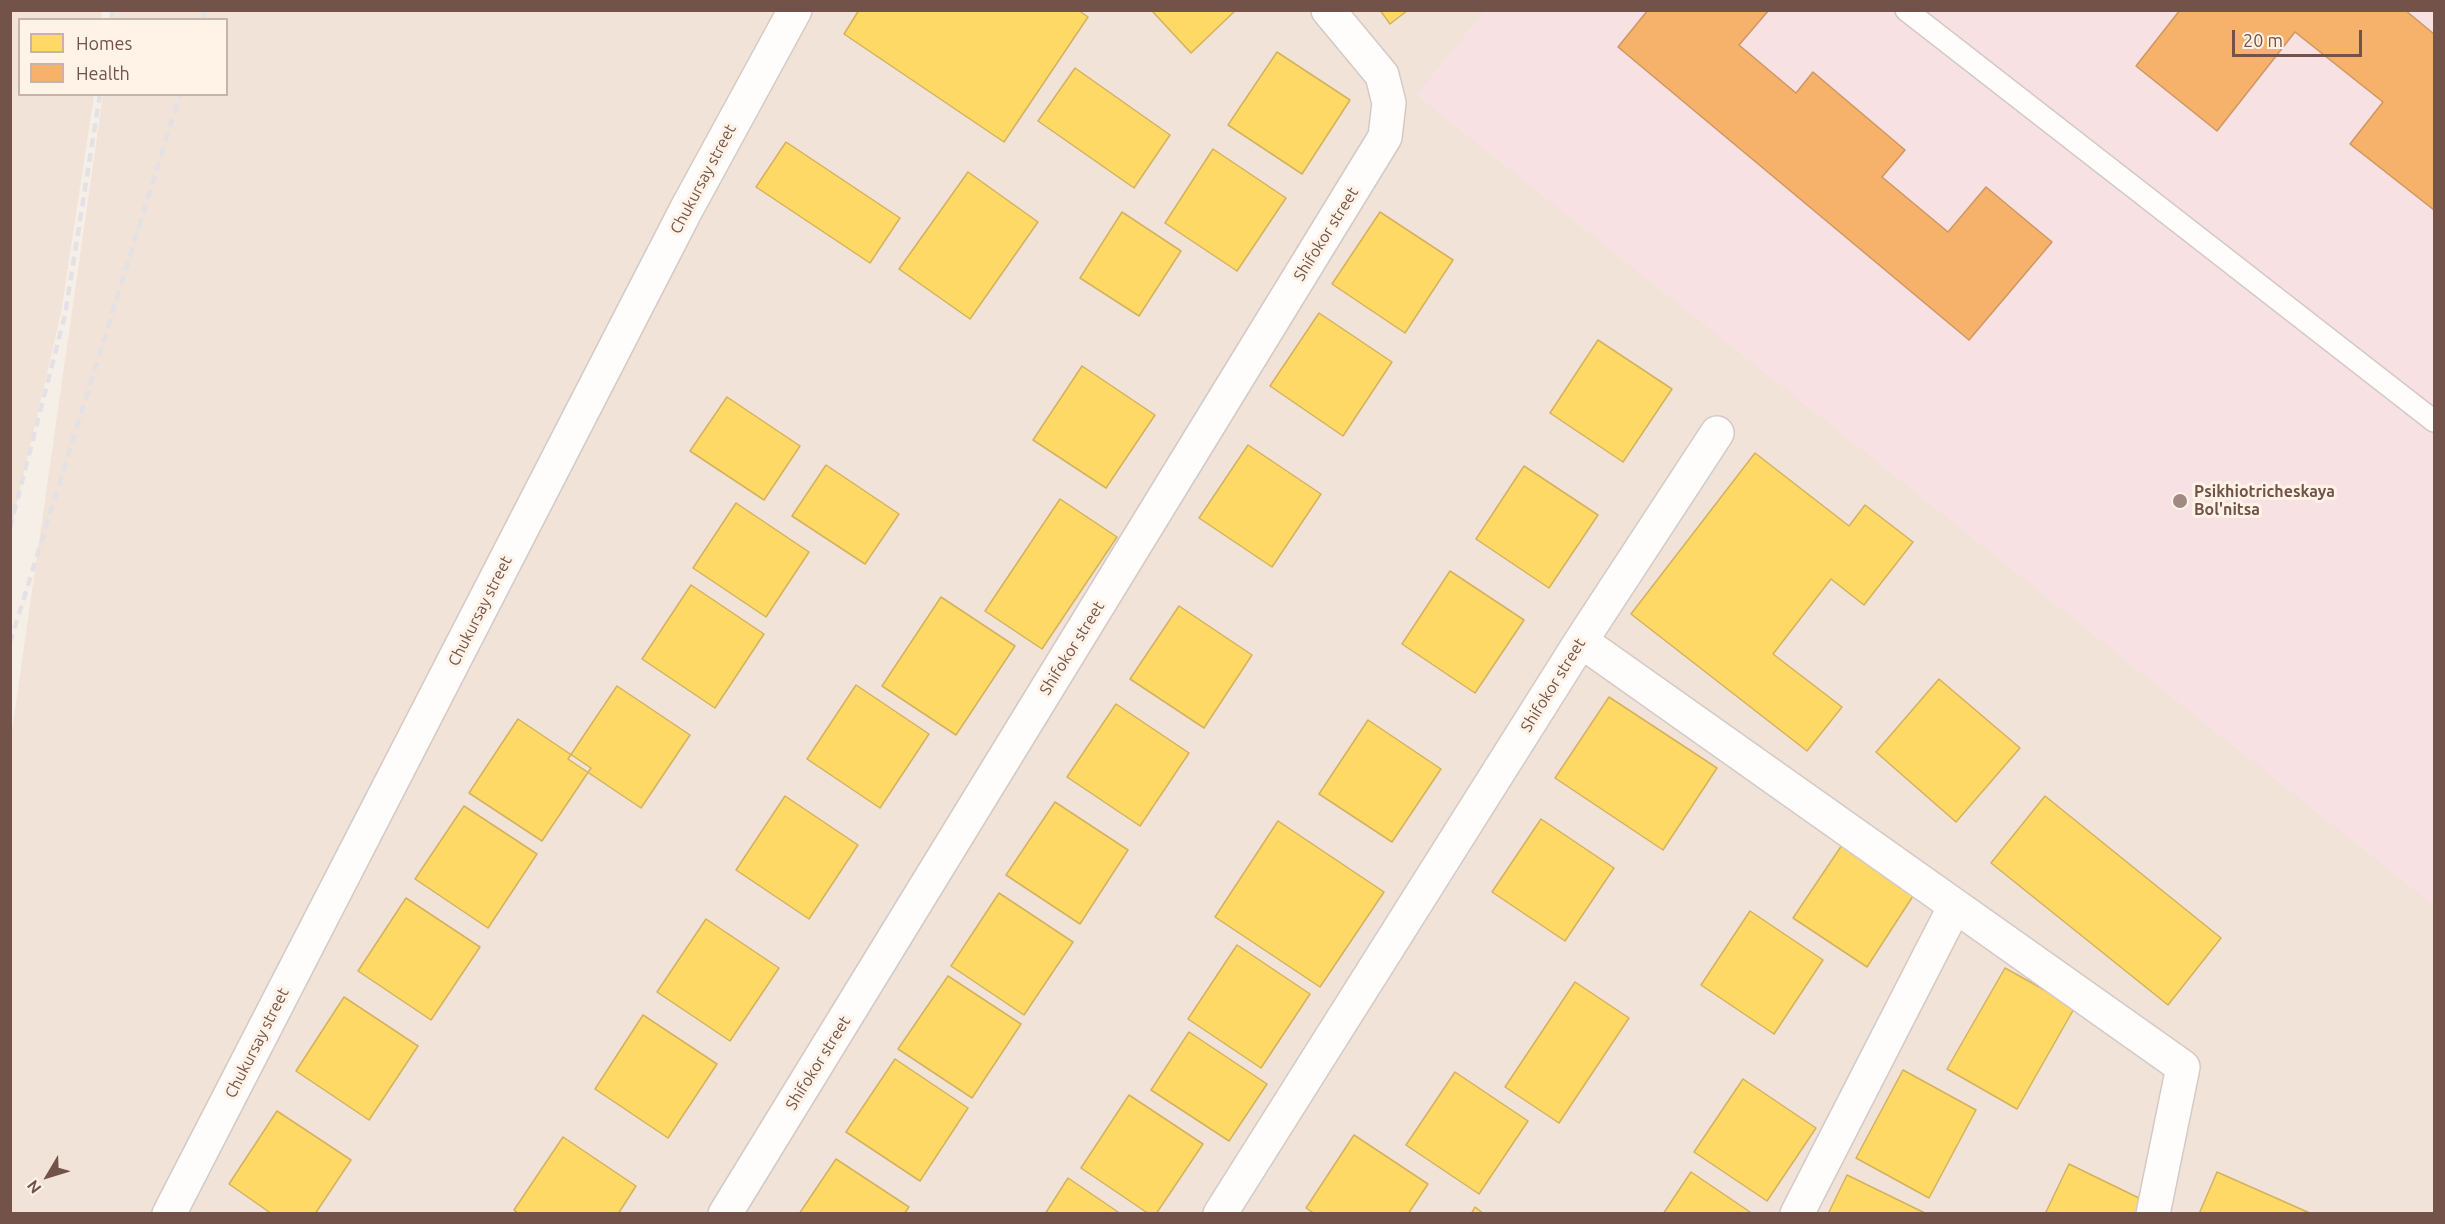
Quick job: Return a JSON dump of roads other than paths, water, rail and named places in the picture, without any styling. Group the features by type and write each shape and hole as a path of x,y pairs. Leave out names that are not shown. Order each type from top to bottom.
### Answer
{"street":[{"name":"Chukursay street","path":"169,1214 681,219 795,10"},
{"path":"725,1214 1385,137 1389,103 1382,75 1328,10"},
{"name":"Shifokor street","path":"1220,1214 1581,641 1717,433"},
{"path":"1581,641 2183,1067 2153,1214"},
{"path":"1797,1214 1955,906"}],"lane":[{"path":"1906,10 2434,421"}],"railway":[{"path":"111,18 113,10"},
{"path":"203,18 205,10"},
{"path":"10,528 65,315 100,96"},
{"path":"10,643 179,96"}],"place":[{"name":"Psikhiotricheskaya Bol'nitsa","path":"2180,501"}]}
